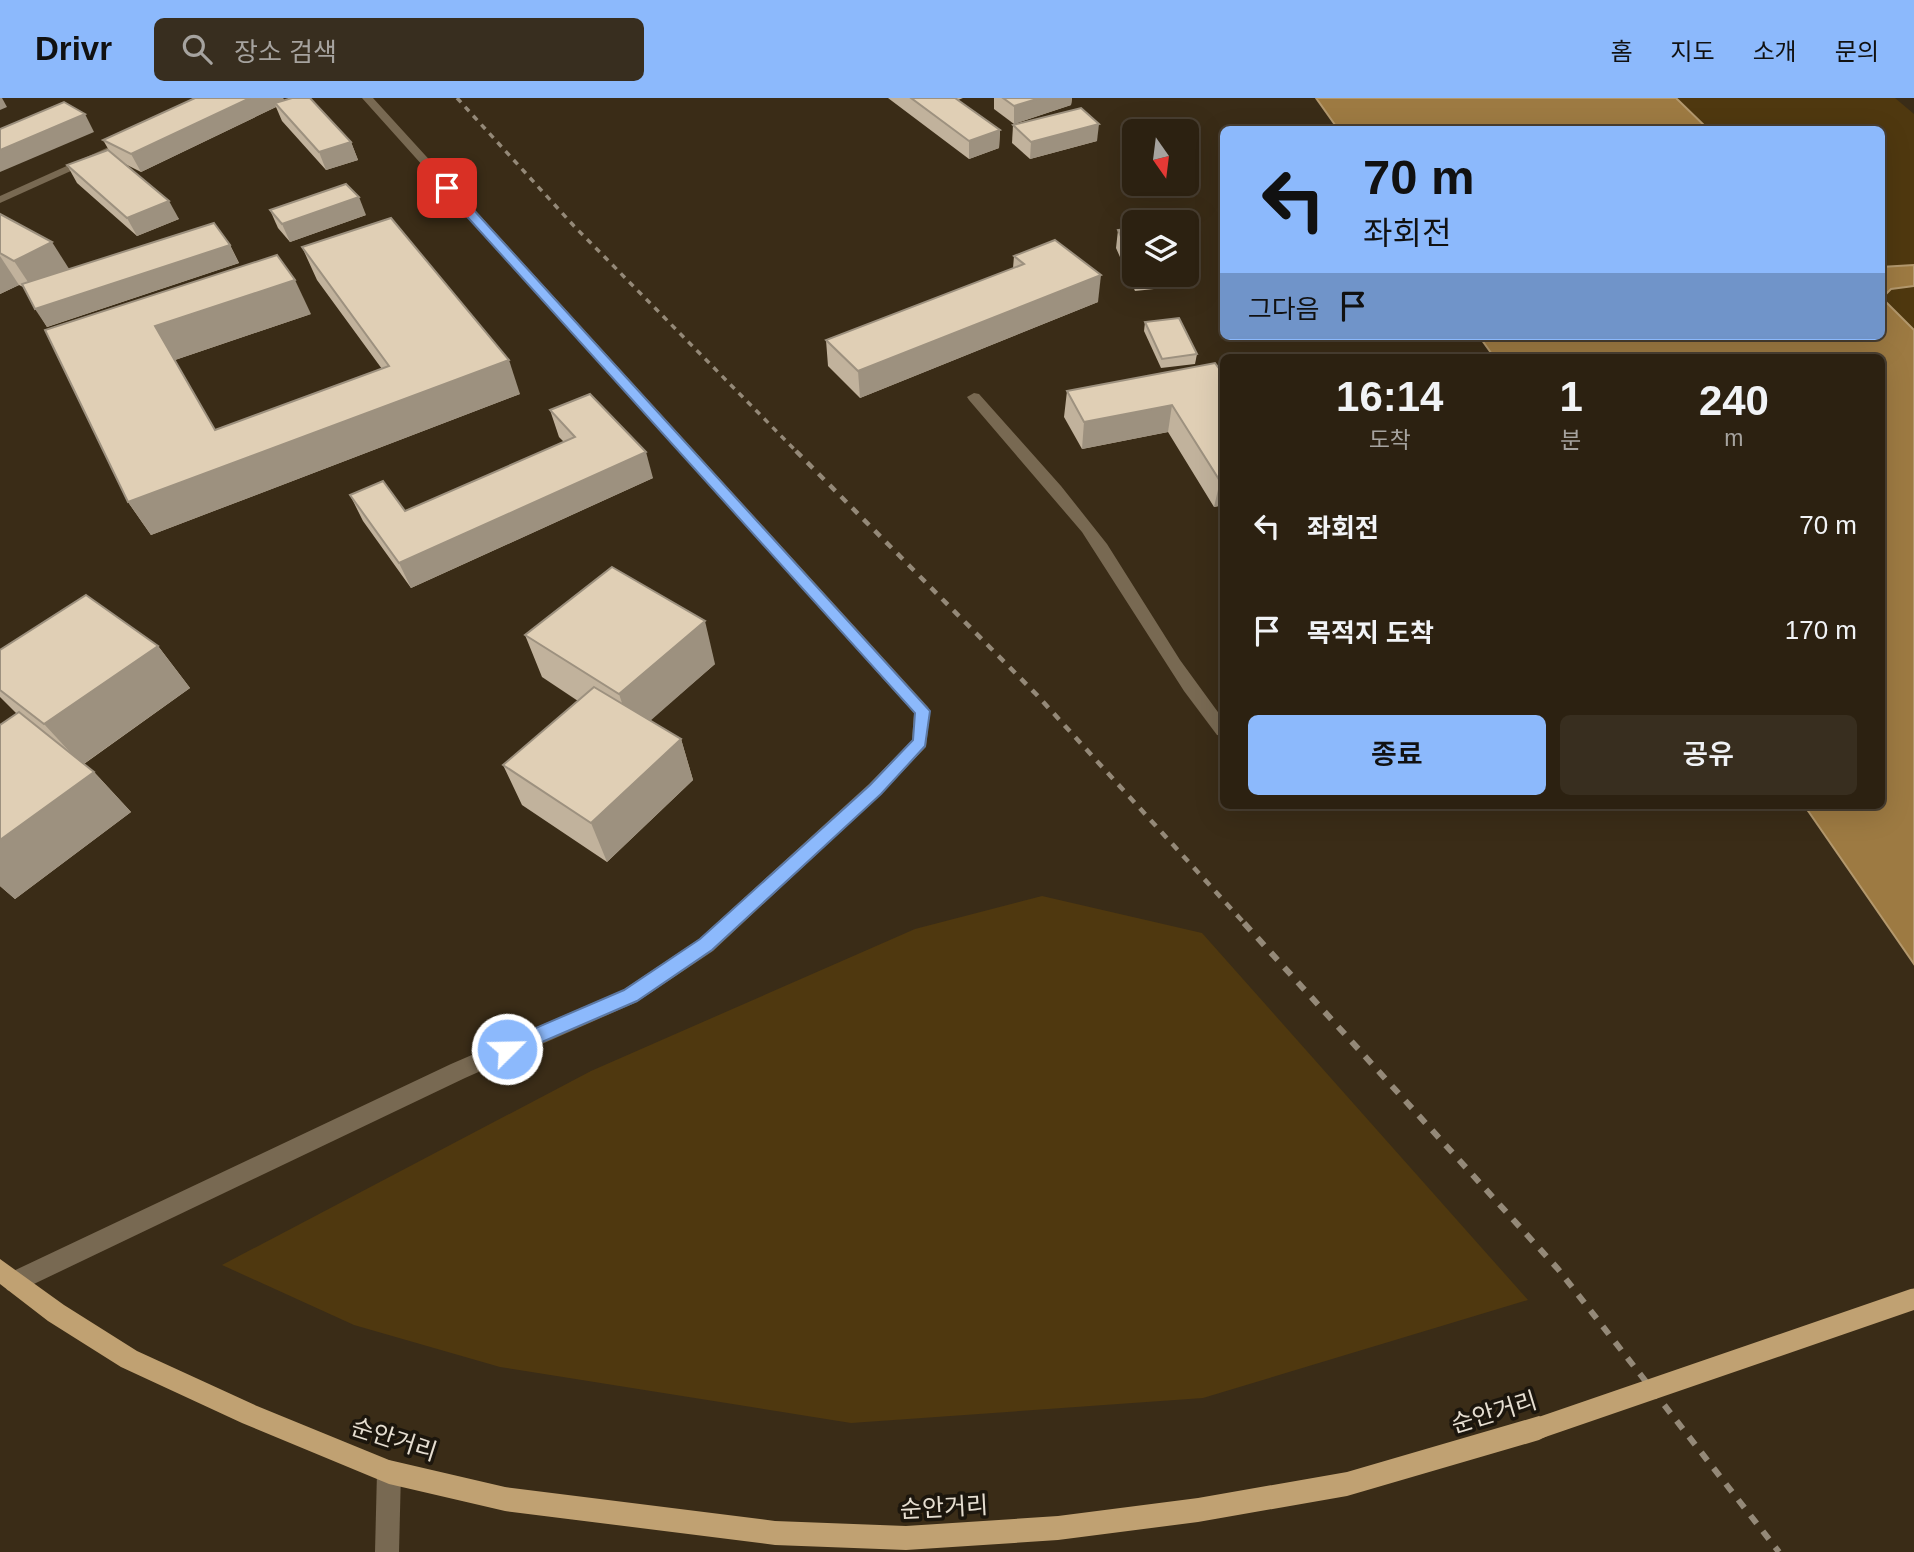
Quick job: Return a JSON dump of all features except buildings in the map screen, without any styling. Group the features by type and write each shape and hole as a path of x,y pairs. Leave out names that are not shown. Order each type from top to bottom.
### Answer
{"main road":[{"name":"순안거리","path":"8,1276 56,1313 129,1359 250,1415 389,1472 505,1499 647,1518 775,1533 906,1538 1058,1528 1198,1510 1347,1485 1539,1428 1914,1299"}],"street":[{"path":"8,1276 458,1070 631,996 706,945 875,789 920,742 922,711 367,98"},
{"path":"0,200 137,138"},
{"path":"974,397 1054,487 1101,547 1197,700 1220,727"},
{"path":"387,1552 389,1472"}],"shaded area":[{"path":"1316,98 1676,98 1705,126 1336,126"},
{"path":"1676,98 1895,98 1914,114 1914,265 1885,267 1885,126 1705,126"},
{"path":"1914,265 1914,286 1891,289 1885,295 1885,267"},
{"path":"1914,286 1914,330 1885,301 1885,295 1891,289"},
{"path":"1885,301 1914,330 1914,964 1807,809 1885,809 1885,354 1492,354 1482,340 1885,340"},
{"path":"1042,896 1202,933 1528,1300 1203,1398 851,1423 500,1367 354,1325 222,1265 591,1071 915,929"}],"railway":[{"path":"457,98 574,226 798,453"},
{"path":"796,451 1036,694 1245,924"},
{"path":"1244,923 1558,1269 1779,1552"}],"route":[{"path":"447,188 922,711 920,742 875,789 706,945 631,996 507,1049"}]}
